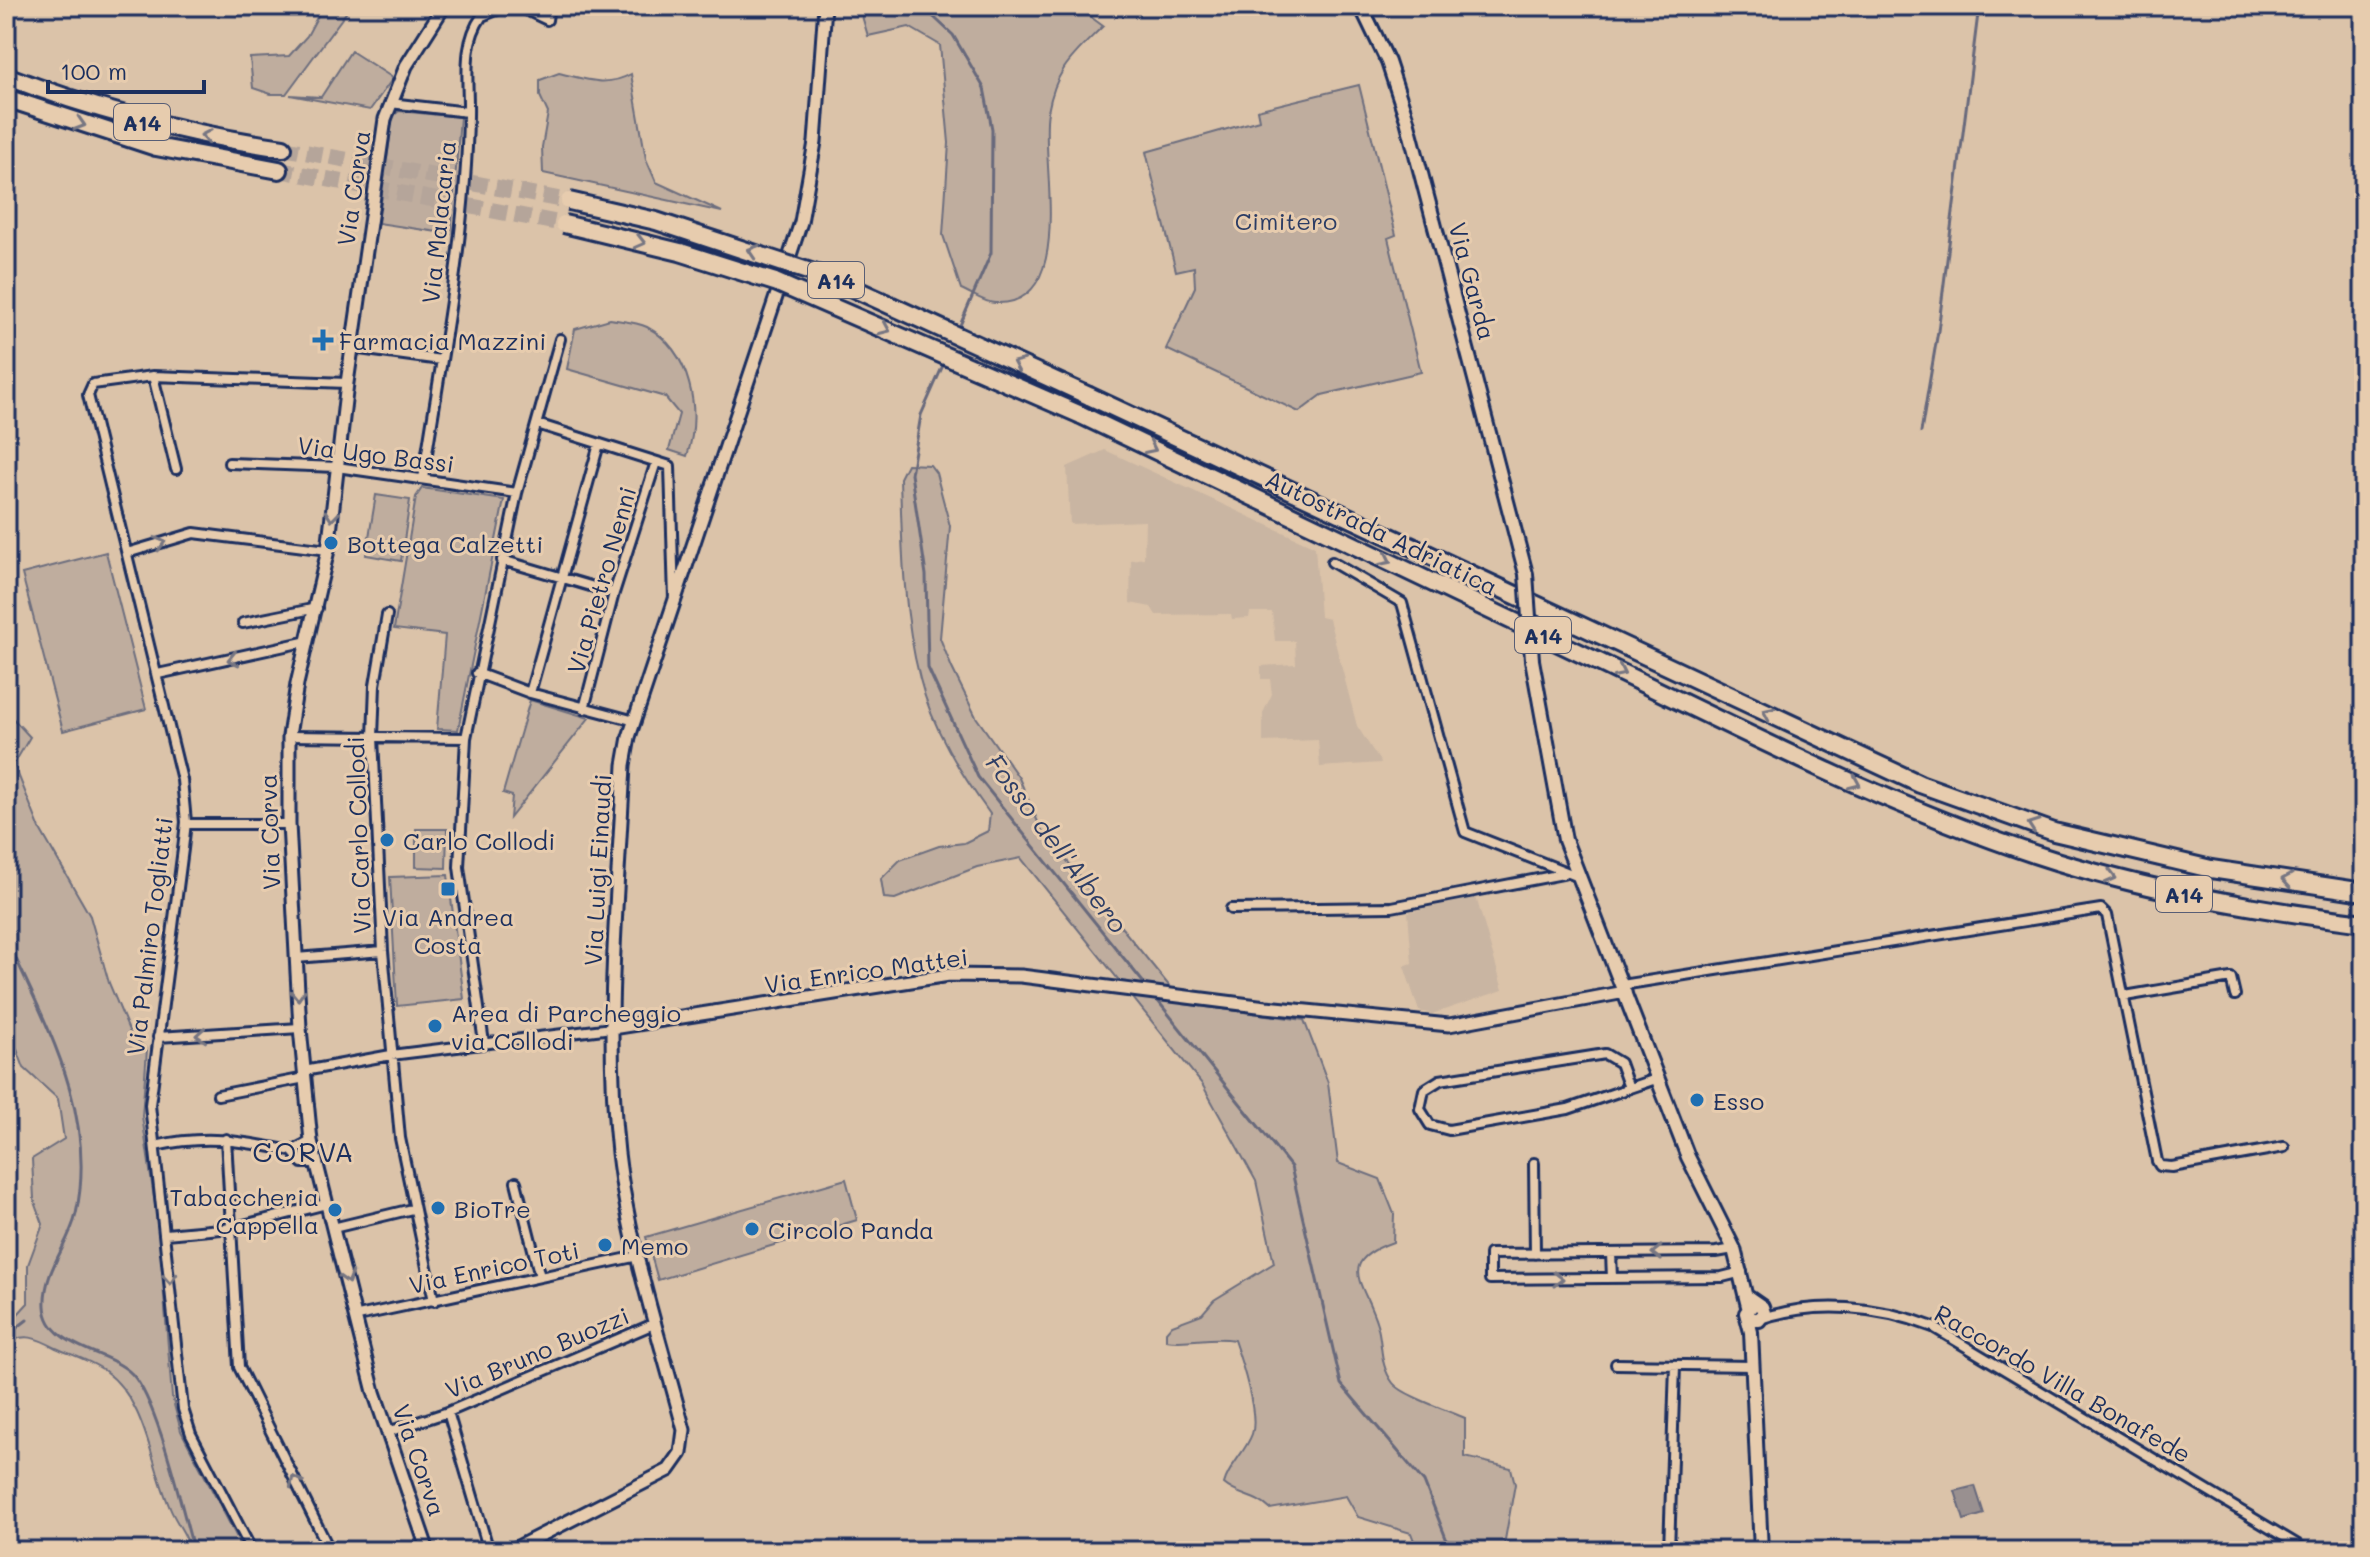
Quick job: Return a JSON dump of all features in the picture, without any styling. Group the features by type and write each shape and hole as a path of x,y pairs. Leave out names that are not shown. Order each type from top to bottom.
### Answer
{"highway":[{"name":"A14","path":"6,76 136,120 202,136 283,148"},
{"name":"A14","path":"6,98 156,147 279,170"},
{"name":"Autostrada Adriatica","path":"569,201 656,221 835,280 1920,784 2054,832 2211,869 2364,892"},
{"name":"Autostrada Adriatica","path":"564,224 680,252 775,282 1081,415 1758,739 1924,814 2039,856 2119,879 2199,897 2364,923"}],"main road":[{"name":"Via Garda","path":"1361,6 1388,62 1407,120 1526,574 1532,660 1561,822 1656,1079 1688,1157 1734,1249 1753,1312 1761,1551"}],"street":[{"name":"Via Corva","path":"428,1551 374,1392 358,1316 311,1141 296,958 289,824 289,736 328,550 347,383 390,103 406,66 444,6"},
{"path":"506,6 524,9 547,20 549,6"},
{"name":"Via Malacaria","path":"423,479 461,232 469,43 472,30 482,16 506,6"},
{"name":"Via Luigi Einaudi","path":"510,1551 669,1470 681,1453 684,1430 638,1256 619,1158 612,1028 624,765 635,721 801,222 815,142 825,6"},
{"path":"390,103 468,112"},
{"path":"484,1043 459,867 466,738 477,673 517,493 560,339"},
{"path":"352,348 441,360"},
{"path":"153,376 176,469"},
{"name":"Via Palmiro Togliatti","path":"252,1551 191,1434 183,1409 150,1105 186,824 182,780 88,390 97,383 153,376 347,383"},
{"path":"537,424 656,462"},
{"path":"530,693 599,444"},
{"name":"Via Ugo Bassi","path":"229,463 255,461 337,467 517,493"},
{"name":"Via Luigi Einaudi","path":"656,462 670,466 675,604"},
{"name":"Via Pietro Nenni","path":"584,709 614,593 656,462"},
{"path":"127,553 194,533 328,550"},
{"path":"502,560 614,593"},
{"path":"1332,562 1402,603 1465,832 1564,874 1579,877"},
{"path":"243,623 317,608"},
{"name":"Via Carlo Collodi","path":"387,615 375,685 373,737 383,951 391,1055 412,1209 434,1301"},
{"path":"158,674 308,641"},
{"path":"477,673 530,693 635,721"},
{"path":"289,736 466,738"},
{"path":"186,824 289,824"},
{"path":"1231,909 1392,907 1564,874"},
{"path":"1624,989 2101,909 2107,915 2160,1166 2172,1167 2284,1147"},
{"path":"296,958 383,951"},
{"name":"Via Enrico Mattei","path":"218,1095 391,1055 612,1028 949,975 1021,976 1449,1025 1624,989"},
{"path":"2125,996 2231,978 2235,995"},
{"path":"158,1037 300,1028"},
{"path":"1629,1088 1620,1063 1605,1054 1440,1080 1424,1090 1420,1109 1430,1125 1449,1130 1568,1109 1656,1079"},
{"path":"155,1146 188,1138 226,1139 292,1151 311,1141"},
{"path":"226,1139 239,1367 330,1551"},
{"path":"292,1151 302,1163 316,1163"},
{"path":"1534,1163 1535,1254"},
{"path":"516,1182 540,1277"},
{"path":"166,1234 232,1228 326,1204"},
{"path":"333,1228 412,1209"},
{"path":"1734,1249 1716,1252 1490,1254 1490,1279 1722,1277 1742,1272"},
{"path":"1611,1253 1612,1278"},
{"name":"Via Enrico Toti","path":"358,1316 638,1256"},
{"name":"Raccordo Villa Bonafede","path":"1753,1312 1880,1310 1933,1327 2308,1551"},
{"name":"Raccordo Villa Bonafede","path":"1753,1312 1779,1312"},
{"name":"Via Bruno Buozzi","path":"388,1432 448,1412 656,1323"},
{"path":"1616,1364 1753,1366"},
{"path":"1669,1551 1675,1365"},
{"path":"448,1412 489,1551"}],"shaded area":[{"path":"1105,450 1315,547 1320,617 1329,619 1357,726 1381,763 1320,767 1318,740 1263,742 1263,713 1272,694 1270,679 1261,679 1261,666 1296,664 1295,641 1275,641 1272,612 1250,612 1249,618 1232,619 1231,614 1156,615 1151,607 1130,603 1131,560 1144,558 1145,521 1070,524 1067,467"},
{"path":"1476,897 1503,990 1432,1014 1419,1011 1404,966 1412,963 1408,912"},
{"path":"1975,1486 1984,1514 1964,1520 1955,1491"}],"green space":[{"path":"323,6 351,6 286,94 271,94 253,88 250,58 289,56 307,36"},
{"path":"859,6 1076,6 1103,26 1067,64 1051,97 1047,134 1050,226 1046,256 1037,281 1021,298 991,303 961,289 943,235 949,143 940,45 909,27 868,36"},
{"path":"351,51 393,78 370,110 290,95 321,97"},
{"path":"559,73 604,81 631,74 646,159 656,182 722,212 543,173 542,147 548,113 540,96 540,80"},
{"name":"Cimitero","path":"1359,85 1396,235 1388,238 1421,372 1322,395 1299,412 1166,349 1195,287 1194,267 1176,271 1146,152 1259,120 1257,110"},
{"path":"399,111 460,117 451,234 378,223 393,116"},
{"path":"610,319 647,327 674,351 683,366 693,402 687,456 669,450 679,414 665,397 567,369 575,329"},
{"path":"907,464 930,465 936,473 950,526 940,638 976,717 1019,778 1041,829 1184,1004 1304,1020 1328,1083 1338,1163 1380,1179 1394,1214 1393,1242 1364,1258 1358,1276 1377,1324 1385,1369 1393,1383 1406,1393 1465,1418 1465,1457 1511,1468 1515,1484 1503,1551 1418,1551 1411,1533 1358,1517 1346,1496 1270,1509 1224,1484 1249,1441 1254,1425 1248,1387 1234,1340 1166,1340 1166,1332 1172,1325 1202,1314 1214,1300 1274,1263 1256,1181 1202,1084 1021,858 977,867 895,899 884,898 881,879 900,860 939,846 964,843 988,831 990,814 949,750 932,715 914,654 907,605 900,478"},
{"path":"422,488 504,500 458,730 437,729 445,635 394,629 416,497"},
{"path":"376,495 410,500 401,561 366,555"},
{"path":"106,552 146,709 63,731 22,574"},
{"path":"530,700 589,718 510,818 512,796 503,793"},
{"path":"6,711 30,737 14,764 40,829 90,916 109,983 130,1033 147,1050 142,1116 159,1232 172,1397 181,1431 244,1551 191,1551 163,1490 139,1416 119,1384 105,1371 37,1339 18,1338 6,1346 6,1327 28,1303 28,1265 43,1224 34,1199 32,1159 64,1139 58,1099 24,1068 6,1020"},
{"path":"416,829 447,829 446,868 416,867"},
{"path":"448,875 464,999 397,1006 390,877"},
{"name":"Circolo Panda","path":"846,1179 857,1220 658,1280 646,1237"}],"waterway":[{"name":"Fosso dell'Albero","path":"922,6 953,35 984,88 992,129 991,253 958,330"},
{"path":"1921,432 1938,331 1979,6"},
{"name":"Fosso dell'Albero","path":"944,363 921,415 911,474 926,575 928,668 978,777 1147,987"},
{"path":"6,937 52,1037 74,1106 80,1141 81,1177 76,1214 48,1281 45,1293 48,1320 67,1340 122,1366 142,1388 160,1431 194,1551"},
{"name":"Fosso dell'Albero","path":"1154,996 1291,1167 1341,1384 1424,1482 1451,1551"},
{"path":"6,1336 27,1320"}],"tunnel":[{"path":"283,148 569,201"},
{"path":"279,170 564,224"}],"place":[{"name":"Farmacia Mazzini","path":"323,340"},
{"name":"Bottega Calzetti","path":"331,543"},
{"name":"Carlo Collodi","path":"387,840"},
{"name":"Via Andrea Costa","path":"448,889"},
{"name":"Area di Parcheggio via Collodi","path":"435,1026"},
{"name":"Esso","path":"1697,1100"},
{"name":"BioTre","path":"438,1208"},
{"name":"Tabaccheria Cappella","path":"335,1210"},
{"name":"Circolo Panda","path":"752,1229"},
{"name":"Memo","path":"605,1245"}],"district":[{"name":"CORVA","path":"304,1151"}]}
